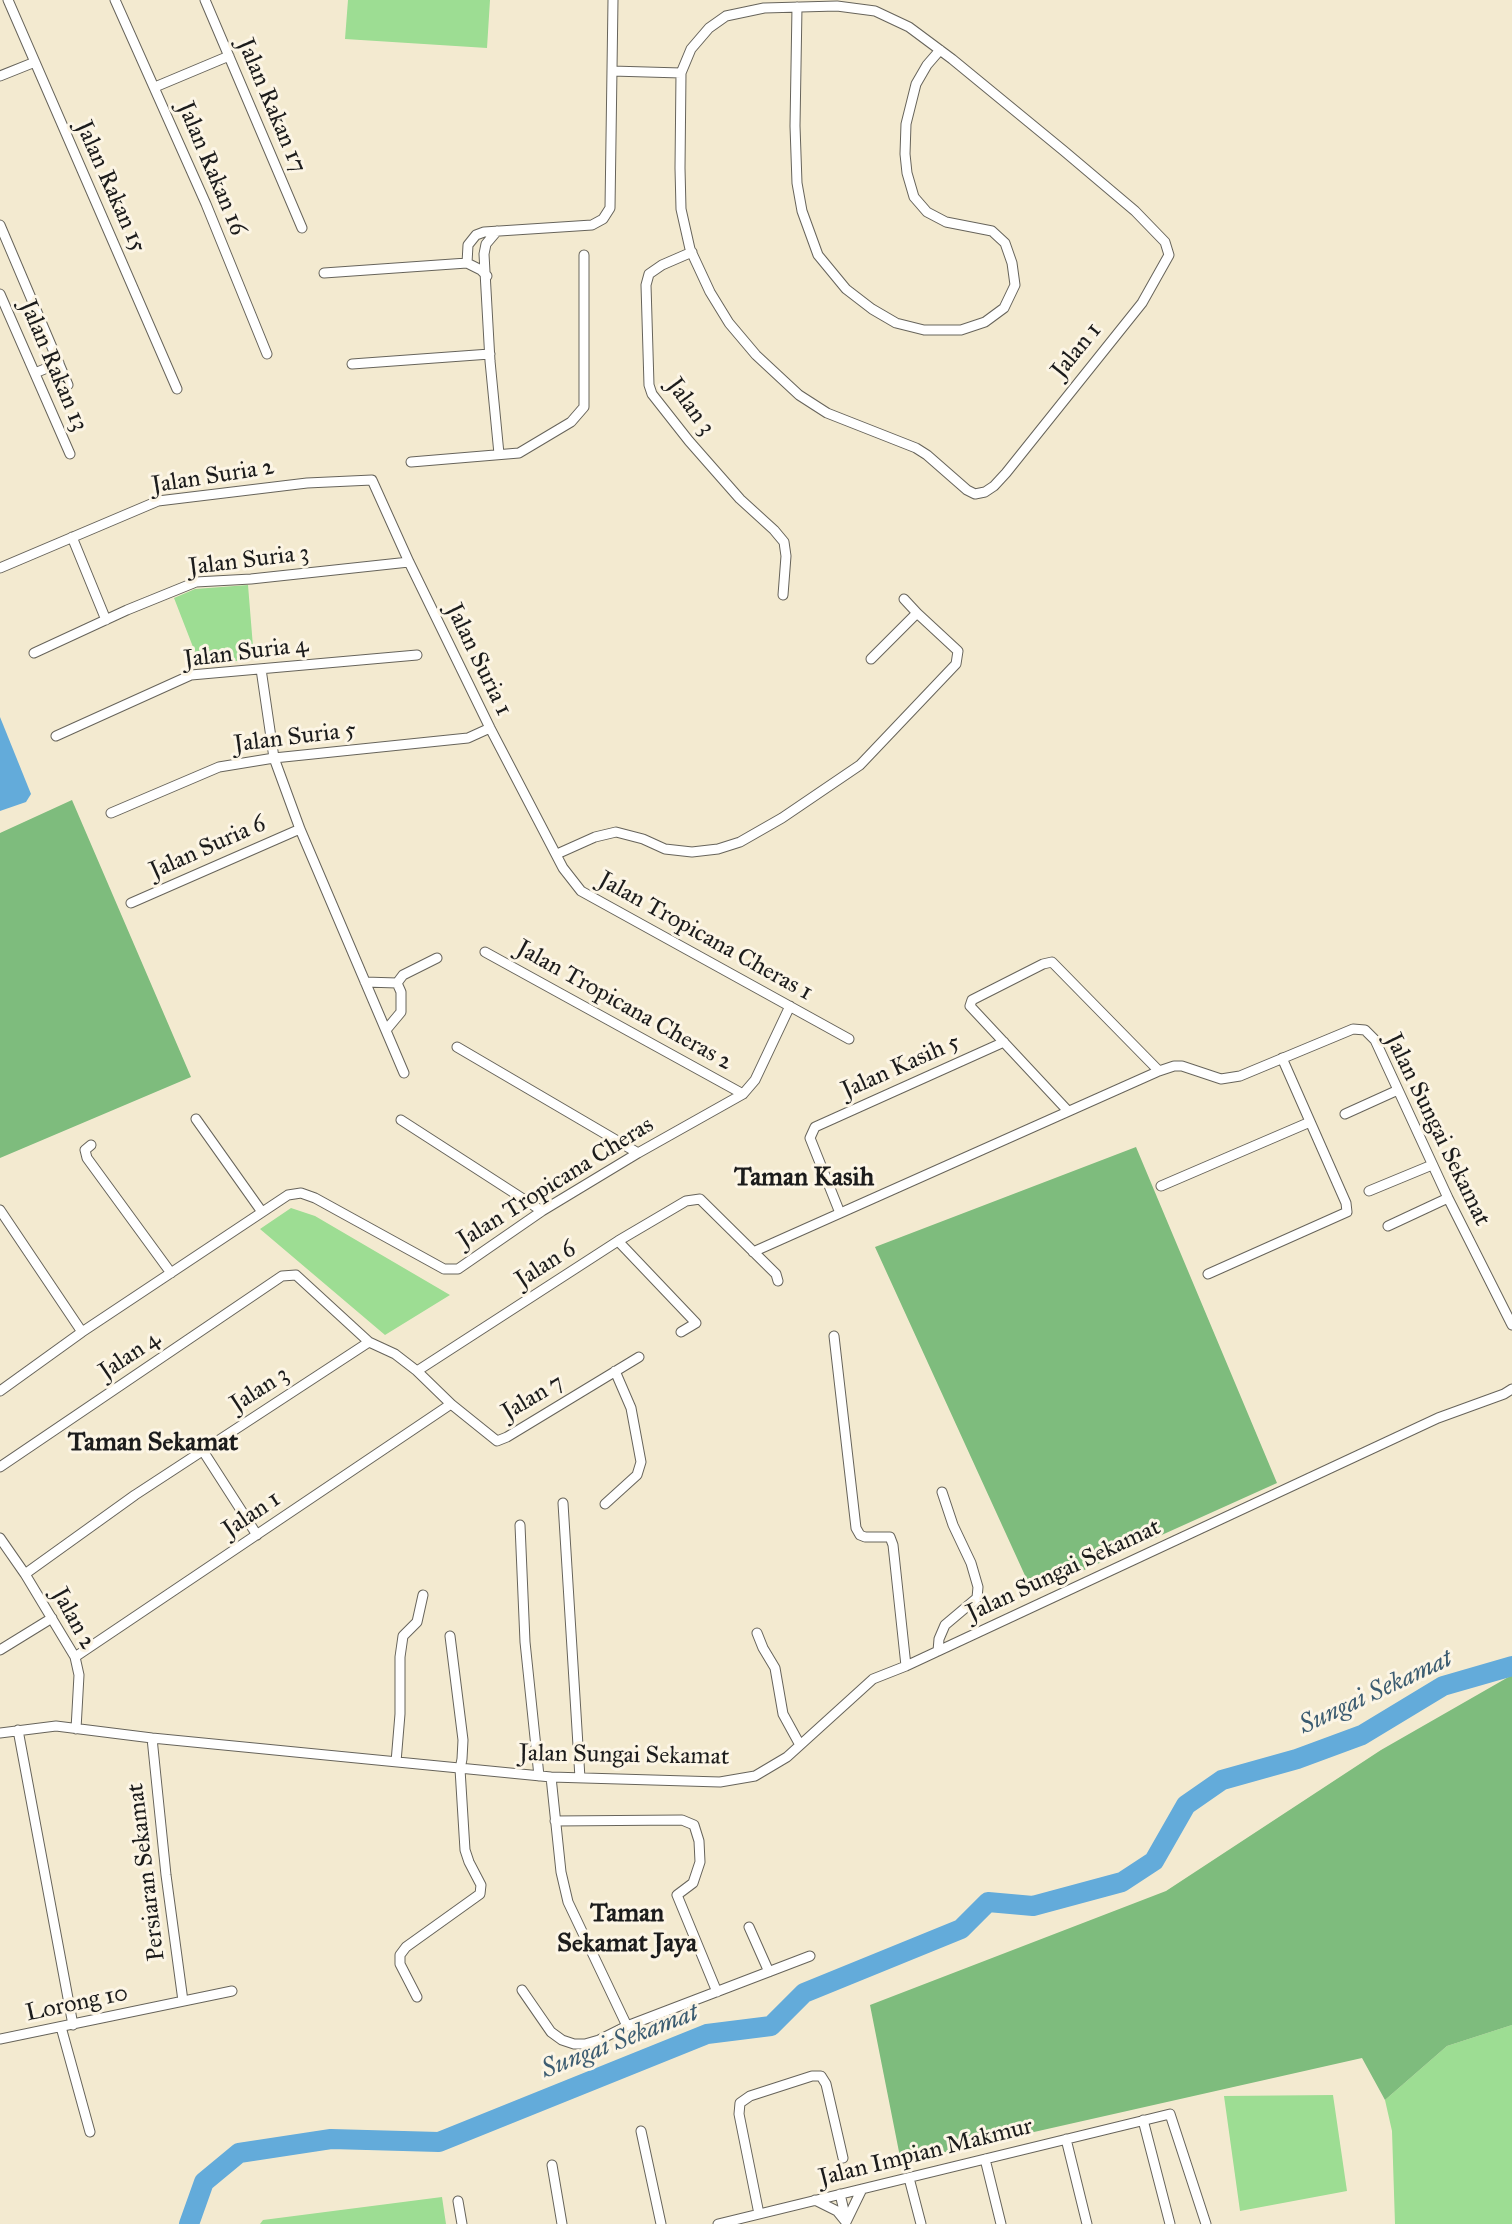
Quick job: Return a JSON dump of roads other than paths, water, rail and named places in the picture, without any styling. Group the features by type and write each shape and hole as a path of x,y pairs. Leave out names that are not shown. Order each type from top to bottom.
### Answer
{"street":[{"name":"Jalan Rakan 15","path":"8,0 177,389"},
{"name":"Jalan Rakan 16","path":"115,0 206,204 267,354"},
{"name":"Jalan Rakan 17","path":"205,0 302,228"},
{"path":"467,263 468,245 476,235 497,231 591,225 603,219 610,208 613,0"},
{"name":"Jalan 1","path":"837,6 875,11 909,27 1135,211 1166,242 1169,255 1142,303 994,486 985,492 975,494 916,448 846,422 799,395 756,355 729,323 710,292 692,252 681,209 680,168 681,73 691,49 709,27 726,16 764,8 797,7 837,6"},
{"path":"797,7 795,126 797,183 802,211 818,255 846,289 872,309 896,323 924,330 961,330 985,322 1004,308 1015,285 1012,263 1005,243 999,237 992,231 946,222 927,212 914,197 907,173 906,124 916,84 940,50"},
{"path":"155,87 229,56"},
{"path":"0,76 35,63"},
{"path":"612,71 681,73"},
{"path":"0,225 68,384"},
{"path":"497,231 486,244 484,254 499,454"},
{"name":"Jalan 3","path":"692,252 662,265 649,274 646,285 652,394 689,441 740,499 784,542 786,556 783,595"},
{"path":"411,462 519,453 571,422 584,407 584,255"},
{"path":"324,273 467,263 487,276"},
{"name":"Jalan Rakan 13","path":"0,294 69,454"},
{"path":"352,364 490,354"},
{"path":"35,373 59,363"},
{"name":"Jalan Suria 2","path":"0,568 158,501 307,483 372,480"},
{"name":"Jalan Suria 1","path":"372,480 409,562 490,728 556,854"},
{"path":"72,537 106,620"},
{"name":"Jalan Suria 3","path":"34,653 195,582 251,579 409,562"},
{"path":"556,854 595,837 616,832 644,839 665,849 692,852 718,849 740,842 792,811 860,765 956,664 958,651 904,599"},
{"path":"871,659 917,613"},
{"name":"Jalan Suria 4","path":"56,736 191,675 417,655"},
{"path":"261,669 274,758 300,829 404,1073"},
{"name":"Jalan Suria 5","path":"111,813 219,767 274,758 468,738 490,728"},
{"name":"Jalan Suria 6","path":"131,903 300,829"},
{"name":"Jalan Tropicana Cheras 1","path":"556,854 580,891 849,1039"},
{"name":"Jalan Tropicana Cheras 2","path":"485,952 743,1094"},
{"path":"397,983 403,975 437,958"},
{"path":"1068,1111 970,1006 972,1000 1043,964 1052,962 1159,1071"},
{"path":"365,982 397,983"},
{"path":"386,1030 401,1011 401,992 397,983"},
{"name":"Jalan Tropicana Cheras","path":"0,1391 82,1332 288,1195 301,1193 315,1198 444,1269 458,1269 542,1211 638,1153 743,1094 755,1080 790,1006"},
{"name":"Jalan Sungai Sekamat","path":"753,1252 1159,1071 1182,1066 1221,1079 1240,1076 1353,1029 1365,1030 1375,1040 1432,1165 1512,1325"},
{"name":"Jalan Kasih 5","path":"840,1213 810,1138 815,1127 1004,1042"},
{"path":"456,1047 638,1153"},
{"path":"1208,1274 1347,1212 1346,1203 1282,1058"},
{"path":"1345,1114 1398,1090"},
{"path":"195,1119 262,1212"},
{"path":"401,1120 542,1211"},
{"path":"1161,1186 1310,1122"},
{"path":"91,1145 85,1150 87,1158 171,1274"},
{"path":"1369,1191 1432,1165"},
{"path":"1388,1226 1448,1198"},
{"name":"Jalan 6","path":"417,1371 618,1241 686,1201 700,1199 753,1252"},
{"path":"0,1210 82,1332"},
{"path":"618,1241 696,1323 681,1332"},
{"path":"753,1252 776,1275 778,1281"},
{"name":"Jalan 4","path":"0,1467 282,1276 296,1275 369,1342"},
{"path":"834,1336 856,1528 860,1535 865,1537 890,1538 893,1545 906,1666"},
{"path":"369,1342 395,1354 417,1371 451,1404"},
{"name":"Jalan 3","path":"25,1574 135,1495 369,1342"},
{"name":"Jalan 7","path":"451,1404 497,1441 639,1357"},
{"path":"605,1504 637,1475 641,1462 631,1408 615,1371"},
{"name":"Jalan Sungai Sekamat","path":"0,1733 56,1726 152,1738 551,1777 720,1782 755,1776 787,1757 873,1679 906,1666 1428,1423 1512,1389"},
{"name":"Jalan 1","path":"75,1657 451,1404"},
{"path":"203,1451 257,1535"},
{"path":"938,1651 939,1639 945,1625 977,1598 978,1587 942,1492"},
{"path":"562,1503 580,1778"},
{"path":"520,1525 525,1642 539,1776"},
{"name":"Jalan 2","path":"0,1538 25,1574 75,1657 79,1675 76,1729"},
{"path":"396,1762 400,1714 400,1657 403,1636 417,1622 423,1595"},
{"path":"0,1650 52,1618"},
{"path":"757,1633 775,1668 783,1714 800,1745"},
{"path":"417,1997 400,1964 400,1954 406,1947 480,1894 481,1886 468,1862 465,1850 459,1769 463,1740 450,1636"},
{"path":"18,1730 73,2025"},
{"name":"Persiaran Sekamat","path":"152,1738 166,1875 183,2001"},
{"path":"551,1777 561,1872 568,1902 627,2026"},
{"path":"555,1821 682,1820 691,1822 697,1832 700,1862 693,1883 677,1895 717,1992"},
{"path":"749,1928 769,1972"},
{"path":"522,1990 551,2032 562,2040 574,2044 585,2044 810,1956"},
{"name":"Lorong 10","path":"0,2039 232,1991"},
{"path":"61,2027 90,2132"},
{"path":"759,2214 739,2114 740,2103 750,2096 812,2076 821,2076 826,2084 843,2158"},
{"name":"Jalan Impian Makmur","path":"718,2224 1170,2114 1206,2224"},
{"path":"1143,2121 1170,2224"},
{"path":"641,2130 662,2224"},
{"path":"1066,2139 1087,2224"},
{"path":"985,2159 1001,2224"},
{"path":"552,2166 562,2224"},
{"path":"909,2178 921,2224"},
{"path":"847,2223 862,2189"},
{"path":"840,2194 847,2223"},
{"path":"815,2200 837,2211 847,2223"},
{"path":"458,2201 462,2224"}],"water":[{"path":"0,717 31,794 26,802 0,811"}],"waterway":[{"name":"Sungai Sekamat","path":"189,2224 204,2182 239,2153 331,2139 439,2142 707,2034 771,2026 804,1993 961,1929 988,1902 1033,1906 1122,1882 1154,1861 1186,1805 1222,1780 1297,1759 1362,1735 1443,1686 1512,1666"}],"district":[{"name":"Taman Kasih","path":"804,1179"},
{"name":"Taman Sekamat","path":"153,1444"},
{"name":"Taman Sekamat Jaya","path":"627,1930"}]}
